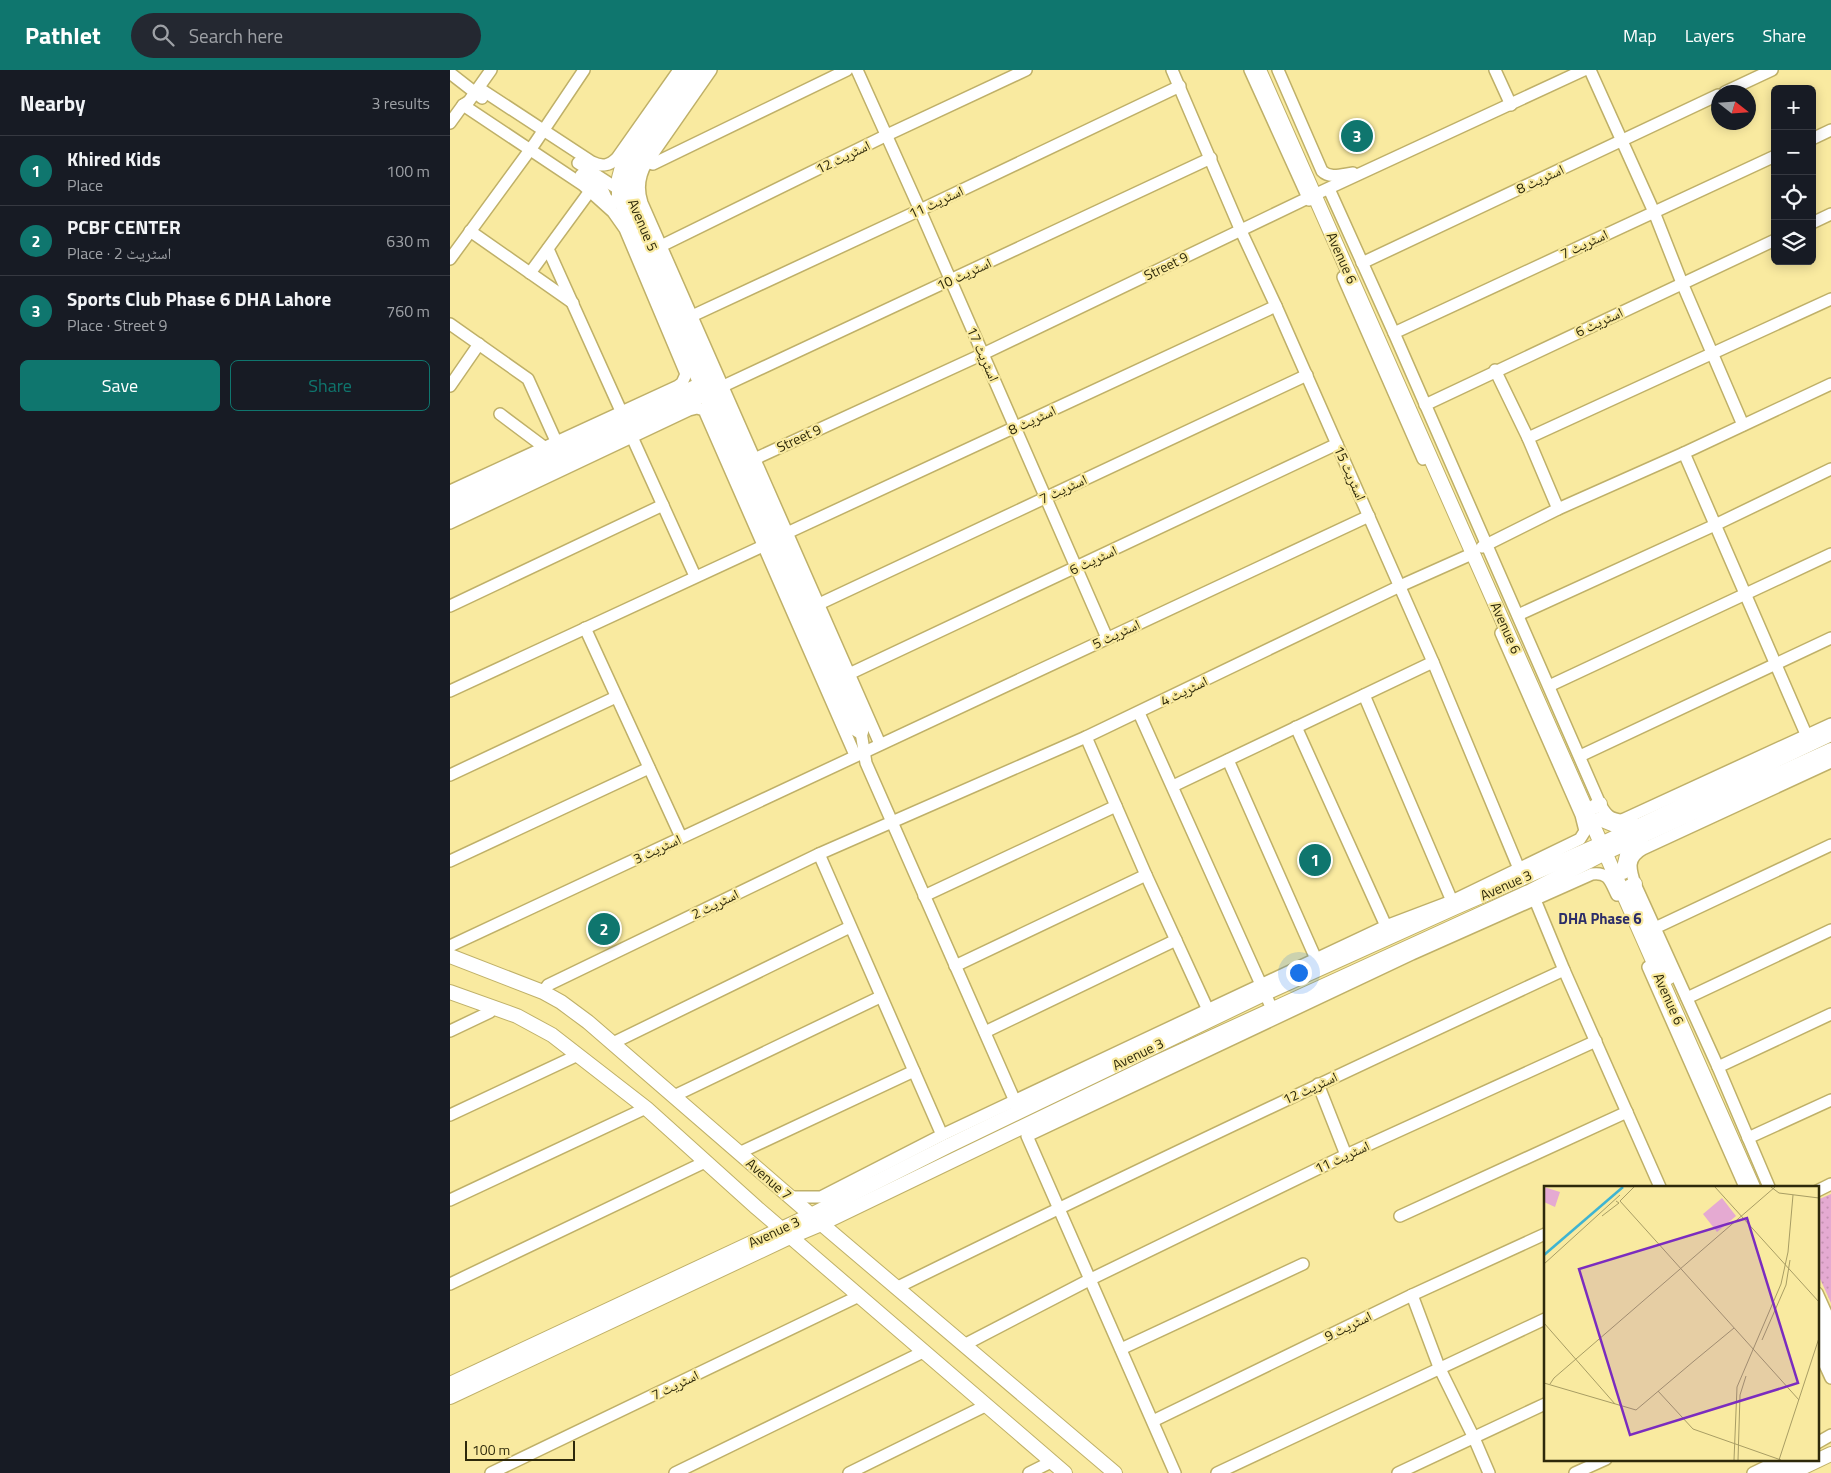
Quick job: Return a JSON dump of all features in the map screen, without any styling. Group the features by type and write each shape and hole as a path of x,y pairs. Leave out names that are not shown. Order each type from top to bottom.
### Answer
{"main road":[{"name":"Avenue 5","path":"688,70 673,101 640,158 624,192 711,387"},
{"name":"Avenue 5","path":"702,70 673,101 623,164 627,217 711,387"},
{"name":"Avenue 6","path":"1259,70 1319,193"},
{"name":"Avenue 6","path":"1269,70 1319,193 1626,889 1753,1186"},
{"path":"450,514 688,407 711,387"},
{"path":"711,387 751,460 863,722 861,732 853,727 773,558 710,413 711,387"},
{"path":"450,501 711,387"},
{"name":"Avenue 3","path":"1651,833 1808,739 1831,734"},
{"name":"Avenue 3","path":"816,1219 841,1193 1264,989 1521,873 1573,863 1607,847 1651,833 1831,750"},
{"path":"1592,813 1617,826 1651,833 1627,855 1619,873 1573,863 1588,838 1592,813"},
{"name":"Avenue 3","path":"450,1384 816,1219 1272,1009 1533,896 1573,863"},
{"name":"Avenue 6","path":"1626,889 1762,1186"},
{"name":"Avenue 7","path":"450,956 543,992 561,1002 612,1042 896,1288 1115,1473"},
{"path":"450,992 517,1016 544,1031 646,1108 705,1162 923,1352 1065,1473"},
{"name":"Avenue 3","path":"450,1397 786,1232"},
{"path":"1818,1314 1831,1343"},
{"path":"1818,1335 1830,1370"},
{"path":"1818,1451 1831,1445"},
{"path":"1818,1457 1831,1454"},
{"path":"1771,1473 1798,1460"},
{"path":"1785,1465 1806,1460"}],"street":[{"path":"450,123 491,70"},
{"path":"450,259 537,140 584,70"},
{"path":"537,140 602,166 612,163 679,70"},
{"path":"711,70 647,162 639,181 640,195 692,316 711,387"},
{"path":"647,162 653,164 847,70"},
{"name":"اسٹریٹ 17","path":"856,70 887,135 1107,638"},
{"name":"اسٹریٹ 12","path":"661,246 887,135 1026,70"},
{"name":"اسٹریٹ 15","path":"1172,70 1241,230 1400,586 1521,873"},
{"path":"790,1197 821,1197 841,1193 942,1135 1017,1107 1208,1010 1264,989 1316,959 1386,926 1521,873 1580,840 1592,813 1580,756 1518,615 1477,550 1425,404 1394,332 1362,263 1319,193 1250,70"},
{"path":"1278,70 1322,171 1326,175 1331,176 1365,172"},
{"path":"1495,70 1511,105"},
{"name":"Street 9","path":"751,460 983,354 1319,193 1584,70"},
{"path":"1590,70 1654,212 1682,283 1743,425"},
{"path":"1740,85 1772,70"},
{"path":"450,73 465,84 471,97 537,140 624,192"},
{"name":"اسٹریٹ 11","path":"692,316 1180,86"},
{"path":"450,492 682,383 686,379 686,370 625,229 597,189 537,140 471,97"},
{"name":"اسٹریٹ 8","path":"1362,263 1711,98"},
{"path":"1816,137 1831,130"},
{"name":"اسٹریٹ 10","path":"711,387 951,280 1211,158"},
{"name":"اسٹریٹ 7","path":"1394,332 1771,158"},
{"path":"593,172 609,171 623,164"},
{"path":"597,189 624,192"},
{"path":"530,273 597,189"},
{"name":"Avenue 5","path":"597,189 627,217"},
{"path":"1816,221 1831,214"},
{"path":"470,231 574,304"},
{"name":"اسٹریٹ 6","path":"1425,404 1771,242"},
{"path":"548,249 621,411"},
{"path":"1528,438 1831,299"},
{"name":"اسٹریٹ 8","path":"787,533 1276,306"},
{"path":"450,324 528,379 556,441"},
{"path":"450,386 479,344"},
{"path":"1495,370 1528,438 1558,508"},
{"name":"اسٹریٹ 7","path":"819,604 1307,375"},
{"name":"اسٹریٹ 4","path":"892,824 1139,712 1477,550 1558,508 1684,453 1831,384"},
{"path":"450,523 632,437 688,407 701,408 710,413 762,546 773,558 866,763 1017,1107"},
{"path":"500,414 544,447"},
{"path":"632,437 695,576"},
{"name":"اسٹریٹ 6","path":"849,674 1337,444"},
{"path":"1684,453 1808,739"},
{"path":"751,460 787,533 880,744"},
{"path":"1518,615 1715,525 1831,469"},
{"path":"450,606 663,505"},
{"name":"اسٹریٹ 5","path":"860,753 1369,516"},
{"path":"450,691 762,546"},
{"path":"1549,686 1831,554"},
{"path":"585,628 681,837"},
{"path":"1580,756 1831,638"},
{"path":"1173,786 1433,662"},
{"path":"1364,695 1452,901"},
{"path":"450,775 616,697"},
{"path":"1139,712 1272,1009"},
{"path":"1592,813 1622,820 1808,739 1831,724"},
{"path":"1296,727 1386,926"},
{"path":"860,753 863,737 861,732"},
{"path":"1086,737 1146,875 1208,1010"},
{"name":"اسٹریٹ 3","path":"450,946 860,753"},
{"path":"1228,760 1316,959"},
{"path":"1745,1186 1626,889 1631,860 1651,833 1831,762"},
{"path":"450,861 649,768"},
{"path":"924,896 1116,806"},
{"name":"اسٹریٹ 2","path":"543,992 548,985 819,854 892,824"},
{"path":"1655,928 1831,845"},
{"path":"819,854 942,1135"},
{"path":"1175,1473 1091,1279 1026,1136 1533,896 1588,875 1601,873 1626,889 1655,928 1769,1186"},
{"path":"955,966 1146,875"},
{"path":"1533,896 1659,1184"},
{"path":"612,1042 850,927"},
{"path":"1687,998 1831,930"},
{"path":"985,1032 1176,940"},
{"name":"اسٹریٹ 12","path":"896,1288 1058,1208 1318,1084 1564,970"},
{"path":"674,1096 880,997"},
{"path":"450,1031 490,1012 493,1007"},
{"path":"1718,1068 1831,1014"},
{"name":"اسٹریٹ 11","path":"964,1345 1091,1279 1346,1155 1596,1041"},
{"path":"450,1115 578,1056"},
{"path":"739,1153 914,1071"},
{"path":"1318,1084 1346,1155"},
{"path":"1748,1138 1831,1100"},
{"path":"450,1200 646,1108"},
{"path":"1400,1216 1627,1112"},
{"path":"450,1284 705,1162"},
{"path":"1818,1190 1831,1184"},
{"name":"اسٹریٹ 9","path":"1153,1421 1412,1295 1544,1234"},
{"path":"1121,1348 1302,1264"},
{"path":"1412,1295 1439,1367 1489,1473"},
{"path":"1818,1295 1831,1324"},
{"name":"اسٹریٹ 7","path":"491,1473 859,1296"},
{"path":"1216,1473 1544,1319"},
{"path":"1818,1350 1830,1370"},
{"path":"675,1473 923,1352"},
{"path":"1398,1473 1544,1404"},
{"path":"849,1473 985,1406"},
{"path":"1818,1442 1831,1435"},
{"path":"1576,1473 1604,1460"},
{"path":"1807,1473 1831,1461"},
{"path":"1029,1473 1051,1462"},
{"path":"1753,1473 1785,1465"}],"shaded area":[{"path":"1831,1194 1831,1303 1818,1274 1818,1200"}],"place":[{"name":"Sports Club Phase 6 DHA Lahore","path":"1357,136"},
{"name":"Khired Kids","path":"1315,860"},
{"name":"PCBF CENTER","path":"604,929"}],"district":[{"name":"DHA Phase 6","path":"1600,919"}]}
